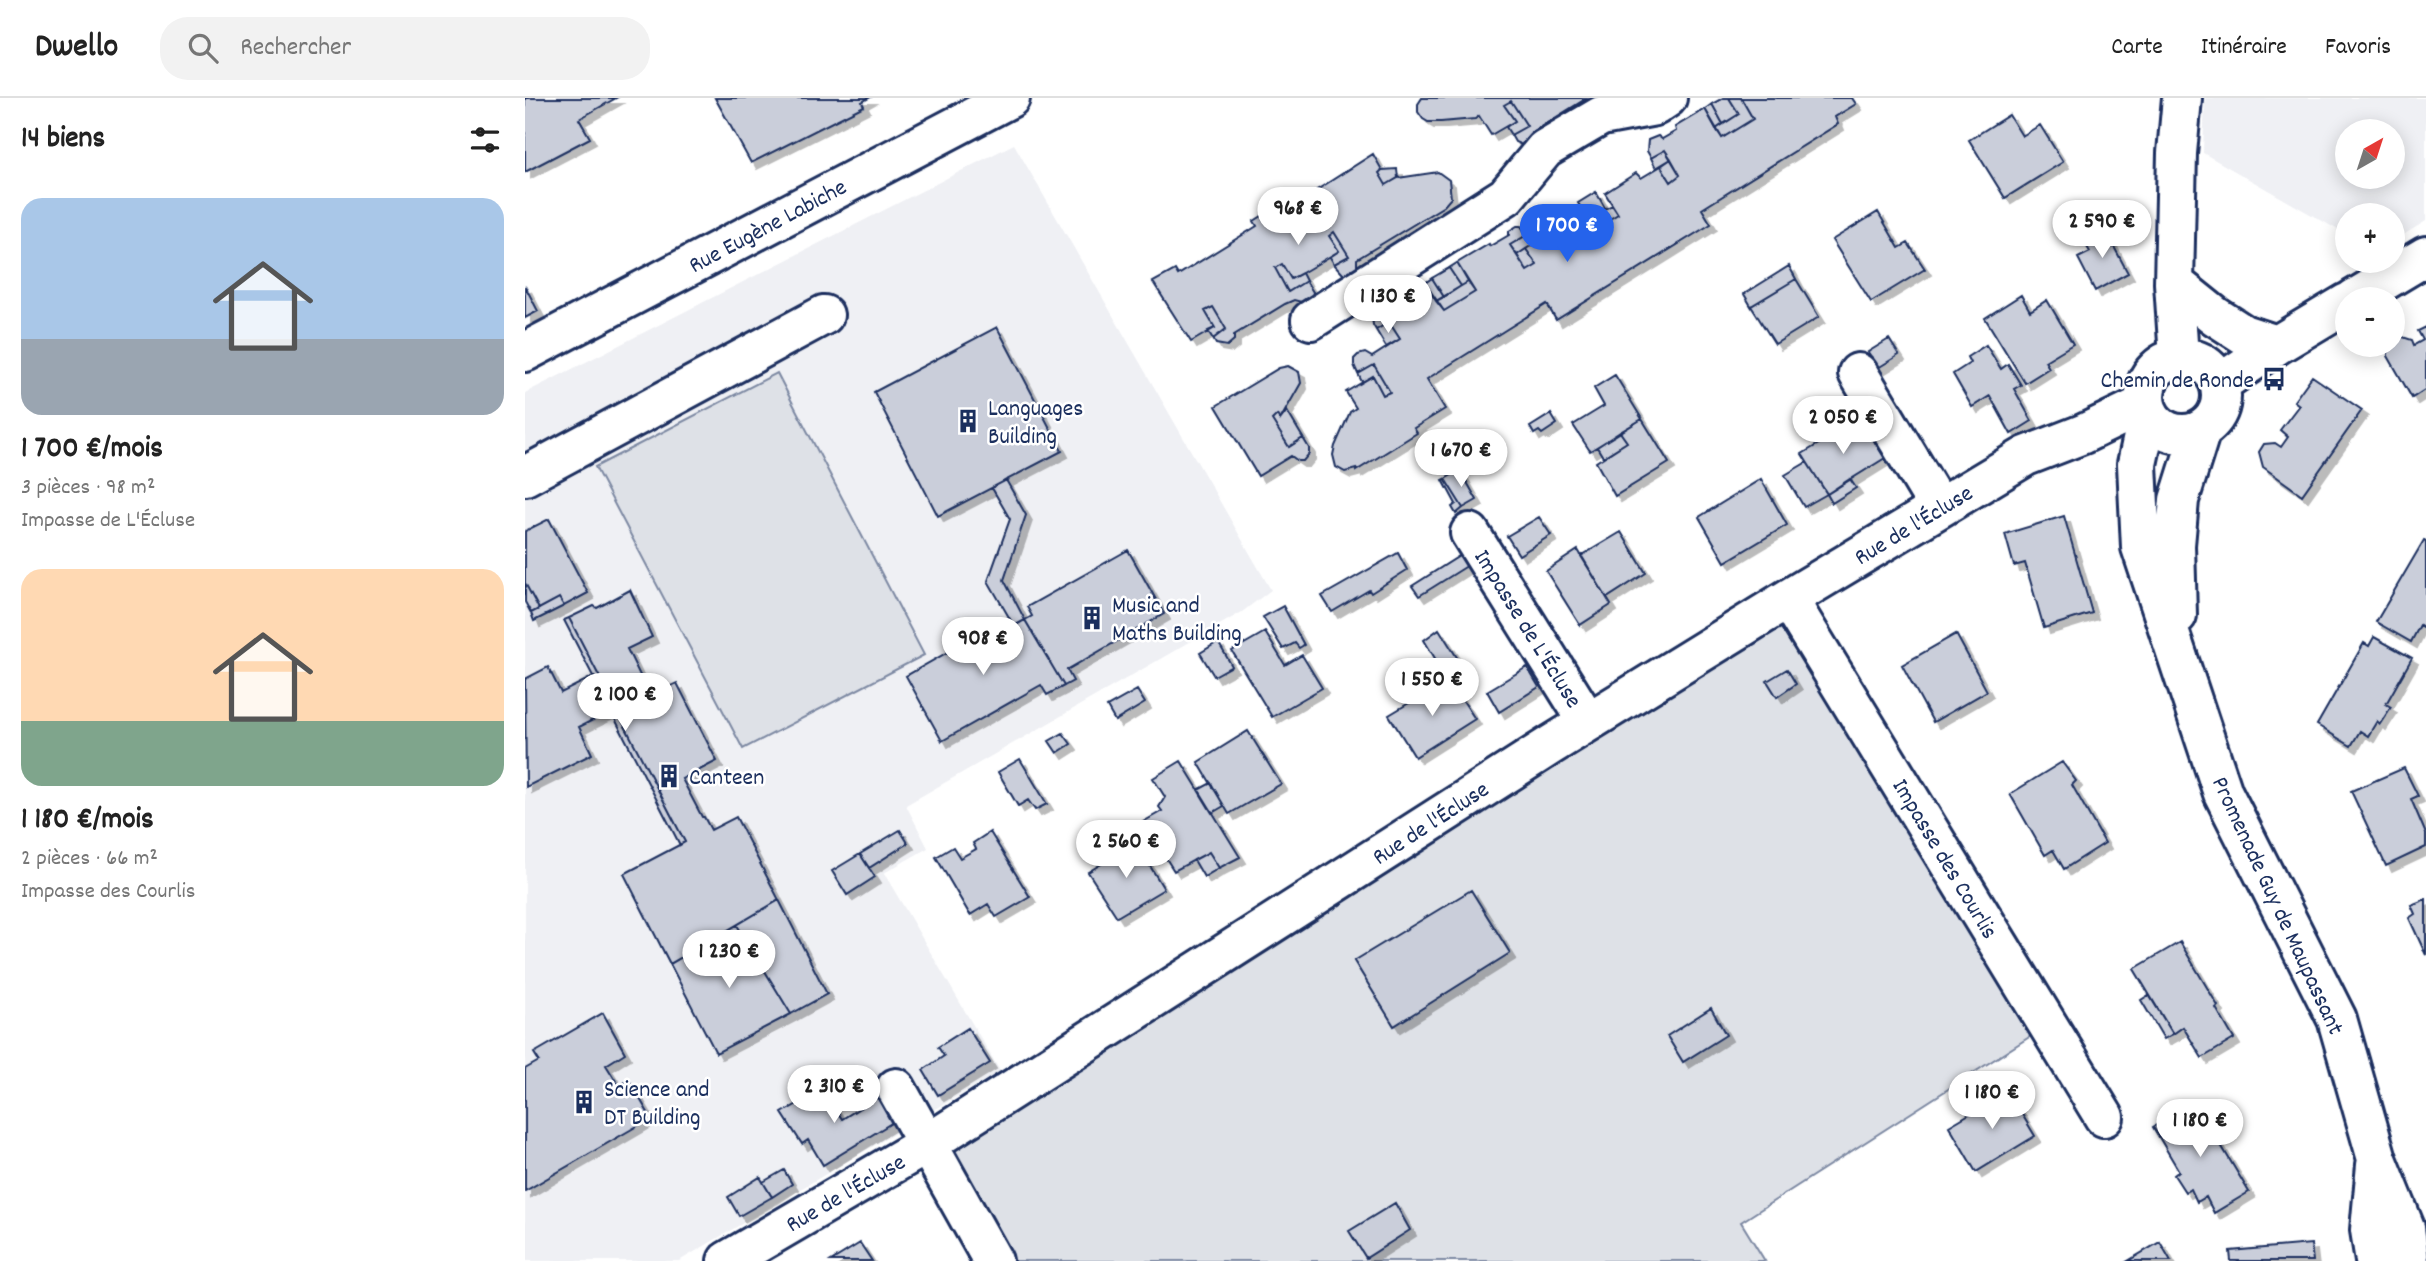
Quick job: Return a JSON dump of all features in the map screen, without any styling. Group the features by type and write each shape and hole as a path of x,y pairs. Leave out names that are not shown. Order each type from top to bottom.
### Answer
{"street":[{"name":"Rue Eugène Labiche","path":"525,352 1010,98"},
{"path":"1311,320 1506,196 1545,149 1601,116 1655,106 1667,98"},
{"path":"2179,358 2173,283 2177,153 2182,98"},
{"path":"2374,287 2426,256"},
{"path":"2173,283 2243,334 2277,345"},
{"path":"2219,384 2335,310"},
{"path":"525,476 824,316"},
{"path":"2179,358 2199,361 2215,374 2219,384 2220,405 2216,415 2201,430 2176,434 2165,430 2155,423 2146,409 2144,392 2148,379 2155,369 2166,361 2179,358"},
{"path":"1858,373 1939,508"},
{"name":"Rue de l'Écluse","path":"727,1261 927,1144 1588,722 1939,508 2026,456 2146,409"},
{"name":"Promenade Guy de Maupassant","path":"2146,409 2137,464 2141,547 2223,793 2337,1020 2377,1159 2405,1228 2409,1261"},
{"name":"Promenade Guy de Maupassant","path":"2178,652 2175,545 2179,500 2201,430"},
{"name":"Impasse de L'Écluse","path":"1470,533 1588,722"},
{"name":"Impasse des Courlis","path":"1788,599 2104,1117"},
{"path":"896,1088 993,1261"},
{"name":"Promenade Guy de Maupassant","path":"2375,1261 2370,1230 2377,1159"}],"shaded area":[{"path":"2205,98 2426,98 2426,221 2405,234 2405,203 2335,203 2335,228 2203,153"},
{"path":"1014,144 1271,590 1242,612 906,805 928,848 884,873 1000,1071 679,1261 525,1261 525,393"},
{"path":"777,373 924,655 743,749 595,467"},
{"path":"1788,599 2048,1025 1741,1222 1765,1261 993,1261 927,1144"}],"building":[{"path":"525,98 616,98 579,119 590,138 525,172"},
{"path":"715,98 869,98 862,102 864,106 751,163"},
{"path":"1422,98 1587,98 1534,131 1528,145 1522,145 1515,142 1511,135 1527,126 1511,101 1504,105 1515,121 1491,135 1479,116 1475,119 1428,122 1418,112 1418,104"},
{"path":"1729,98 1739,114 1723,124 1712,104"},
{"path":"1729,98 1741,98 1753,119 1722,138 1716,129 1739,114"},
{"path":"1741,98 1852,98 1856,104 1835,117 1838,124 1702,209 1711,224 1556,320 1547,304 1427,379 1445,409 1414,428 1417,433 1356,471 1345,472 1336,467 1333,455 1335,446 1350,412 1356,408 1346,392 1373,376 1383,395 1390,392 1374,365 1358,374 1354,365 1354,359 1358,355 1365,353 1372,357 1400,339 1389,322 1376,330 1372,317 1378,310 1386,310 1400,302 1398,299 1425,283 1444,311 1475,292 1457,263 1509,235 1509,231 1517,226 1521,226 1527,235 1510,245 1527,271 1537,265 1526,249 1545,237 1541,232 1575,212 1588,232 1618,214 1605,193 1636,173 1641,178 1661,166 1671,182 1680,175 1665,150 1651,158 1647,151 1648,140 1658,136 1662,139 1676,131 1675,127 1705,109 1722,138 1753,119"},
{"path":"1511,101 1527,126 1511,135 1506,127 1515,121 1504,105"},
{"path":"1712,104 1723,124 1716,129 1705,109"},
{"path":"2009,115 2022,136 2040,125 2063,162 2005,198 1969,140"},
{"path":"1665,150 1671,159 1656,168 1651,158"},
{"path":"1373,154 1382,170 1379,173 1386,185 1398,178 1438,172 1449,180 1451,198 1444,206 1357,259 1357,270 1349,275 1343,274 1334,264 1349,256 1334,232 1329,236 1339,251 1291,279 1282,264 1275,268 1288,292 1306,281 1313,292 1305,303 1294,300 1285,304 1234,335 1234,340 1227,346 1216,344 1213,339 1226,329 1213,307 1205,311 1215,328 1191,342 1153,282 1175,270 1178,275 1257,226 1254,221 1294,196 1298,202"},
{"path":"1671,159 1680,175 1671,182 1661,166"},
{"path":"1397,169 1398,178 1386,185 1379,173 1382,170"},
{"path":"1596,192 1605,208 1588,219 1578,203"},
{"path":"1612,205 1618,214 1588,232 1582,222"},
{"path":"1878,212 1899,248 1908,243 1925,269 1871,302 1832,240"},
{"path":"2104,228 2128,273 2095,291 2078,258 2090,252 2082,238"},
{"path":"1334,232 1349,256 1334,264 1330,257 1339,251 1329,236"},
{"path":"1527,235 1532,245 1517,255 1510,245"},
{"path":"1526,249 1537,265 1527,271 1517,255"},
{"path":"1457,263 1468,282 1461,286 1449,268"},
{"path":"1282,264 1291,279 1302,273 1306,281 1288,292 1275,268"},
{"path":"1789,266 1796,279 1751,306 1744,294"},
{"path":"1449,268 1461,286 1444,297 1432,278"},
{"path":"1432,278 1444,297 1436,301 1425,283"},
{"path":"1796,279 1819,317 1775,344 1751,306"},
{"path":"1468,282 1475,292 1444,311 1436,301"},
{"path":"525,286 538,311 525,318"},
{"path":"2021,295 2030,311 2047,300 2073,344 2045,361 2049,368 2025,383 1985,318"},
{"path":"1213,307 1226,329 1213,339 1208,331 1215,328 1205,311"},
{"path":"1389,322 1400,339 1386,347 1376,330"},
{"name":"Languages Building","path":"997,327 1062,451 938,516 874,392"},
{"path":"2426,327 2426,389 2412,398 2389,357 2405,357 2405,338 2412,340 2414,345 2423,340 2418,331"},
{"path":"1889,339 1899,355 1878,368 1868,352"},
{"path":"1986,345 2001,369 2008,364 2021,385 2014,389 2032,421 2011,434 1990,396 1972,407 1953,374 1970,363 1967,357"},
{"path":"1374,365 1390,392 1383,395 1373,376 1362,382 1358,374"},
{"path":"1288,366 1299,372 1301,383 1280,420 1277,415 1272,420 1289,447 1303,438 1309,448 1309,454 1303,461 1291,456 1258,476 1216,406 1279,368"},
{"path":"1615,375 1642,419 1590,451 1573,425 1604,406 1594,388"},
{"path":"2312,376 2362,410 2302,495 2263,467 2259,452 2264,444 2275,443 2281,447 2288,437 2280,430 2299,405 2294,401"},
{"path":"1287,411 1303,438 1289,447 1272,420 1277,415 1280,420"},
{"path":"1551,414 1557,424 1542,434 1539,431 1534,434 1530,427"},
{"path":"1642,419 1669,463 1615,496 1596,462 1627,442 1620,432"},
{"path":"1860,419 1885,458 1827,494 1802,454"},
{"path":"1620,432 1627,442 1603,457 1597,447"},
{"path":"1807,462 1827,494 1804,507 1785,475"},
{"path":"1460,470 1477,500 1463,508 1445,479"},
{"path":"1445,479 1463,508 1456,514 1452,507 1456,504 1443,480"},
{"path":"1761,479 1787,525 1725,562 1699,517"},
{"path":"1850,479 1856,488 1832,503 1827,494"},
{"path":"1006,480 1026,515 1004,580 1025,620 1014,626 988,581 1010,519 992,488"},
{"path":"2064,516 2092,613 2044,628 2025,563 2014,566 2005,534"},
{"path":"1539,517 1551,535 1519,555 1507,536"},
{"path":"549,519 588,593 564,606 559,598 539,609 525,583 525,531"},
{"path":"1621,532 1646,573 1607,598 1581,556"},
{"path":"2424,540 2426,629 2420,625 2411,642 2376,622"},
{"name":"Music and Maths Building","path":"1128,550 1164,614 1067,670 1073,681 1064,686 1025,620 1032,616 1027,607"},
{"path":"1578,550 1611,605 1580,625 1546,571"},
{"path":"1398,553 1407,570 1371,593 1369,590 1332,612 1322,596"},
{"path":"1464,553 1470,564 1419,596 1412,586"},
{"path":"525,583 539,609 531,613 525,602"},
{"name":"Canteen","path":"630,590 652,637 627,649 650,696 677,683 717,761 682,779 711,830 736,817 779,900 670,964 624,874 685,842 569,618 594,606 597,608"},
{"path":"559,598 564,606 534,621 531,613"},
{"path":"1283,606 1304,645 1299,648 1295,643 1283,649 1263,617"},
{"path":"569,618 685,842 680,845 564,620"},
{"path":"1004,620 1010,629 1025,620 1064,686 1047,695 1041,685 942,741 906,676"},
{"path":"1439,629 1458,659 1442,670 1424,640"},
{"path":"1265,632 1285,665 1302,655 1322,688 1272,717 1232,651"},
{"path":"1956,634 1987,691 1933,722 1902,665"},
{"path":"2374,637 2412,658 2386,704 2391,707 2380,724 2377,721 2368,736 2360,731 2351,746 2317,725 2364,643 2369,646"},
{"path":"1218,642 1232,666 1214,676 1200,653"},
{"path":"548,667 561,693 594,676 611,711 579,727 592,754 526,787 525,679"},
{"path":"1527,667 1539,687 1499,712 1487,691"},
{"path":"1787,669 1796,684 1777,697 1767,681"},
{"path":"1449,679 1475,719 1415,757 1389,715"},
{"path":"1137,690 1145,703 1115,721 1107,707"},
{"path":"1248,731 1281,784 1229,814 1198,762"},
{"path":"1063,733 1071,744 1057,753 1049,741"},
{"path":"1020,759 1047,804 1035,810 1028,800 1018,806 998,772"},
{"path":"1181,761 1240,857 1219,868 1209,852 1174,871 1143,822 1162,811 1159,807 1165,797 1153,778"},
{"path":"2062,762 2076,781 2072,785 2105,843 2064,869 2053,850 2045,855 2010,794"},
{"path":"2404,768 2418,796 2411,799 2426,834 2426,847 2386,866 2351,791"},
{"path":"1211,783 1224,806 1212,813 1198,790"},
{"path":"900,830 908,843 869,868 860,854"},
{"path":"990,832 1030,897 996,917 988,904 970,915 936,857 953,847 960,858 976,849 973,843"},
{"path":"1136,843 1164,889 1117,917 1088,872"},
{"path":"1209,852 1219,868 1204,877 1194,860"},
{"path":"860,854 875,877 847,895 832,871"},
{"path":"1471,890 1510,953 1394,1026 1354,961"},
{"path":"2426,899 2426,955 2409,918 2415,914 2411,905"},
{"path":"779,900 827,994 791,1014 737,925"},
{"path":"737,925 791,1014 716,1053 670,964"},
{"path":"2180,942 2234,1039 2202,1058 2183,1027 2173,1034 2134,969"},
{"path":"2149,995 2173,1034 2164,1039 2141,1000"},
{"path":"1711,1008 1726,1035 1683,1062 1667,1036"},
{"name":"Science and DT Building","path":"603,1013 625,1053 606,1065 619,1086 629,1080 651,1118 525,1191 525,1069 539,1061 534,1053"},
{"path":"968,1028 990,1063 938,1095 923,1070 944,1056 938,1047"},
{"path":"823,1089 842,1119 877,1097 893,1122 823,1165 808,1140 802,1144 782,1113"},
{"path":"2008,1091 2035,1136 1976,1172 1949,1126"},
{"path":"2190,1104 2195,1113 2200,1110 2249,1192 2214,1213 2206,1197 2197,1202 2191,1189 2185,1192 2174,1175 2179,1171 2153,1127"},
{"path":"784,1170 792,1184 772,1197 763,1182"},
{"path":"760,1177 772,1197 739,1216 728,1197"},
{"path":"1395,1203 1410,1230 1366,1258 1349,1231"},
{"path":"2160,1242 2171,1261 2128,1261"},
{"path":"860,1243 872,1261 831,1261"},
{"path":"2311,1244 2313,1261 2231,1261 2230,1251"}],"place":[{"name":"Chemin de Ronde","path":"2274,379"},
{"name":"Languages Building","path":"968,421"},
{"name":"Music and Maths Building","path":"1092,618"},
{"name":"Canteen","path":"669,776"},
{"name":"Science and DT Building","path":"584,1102"}]}
